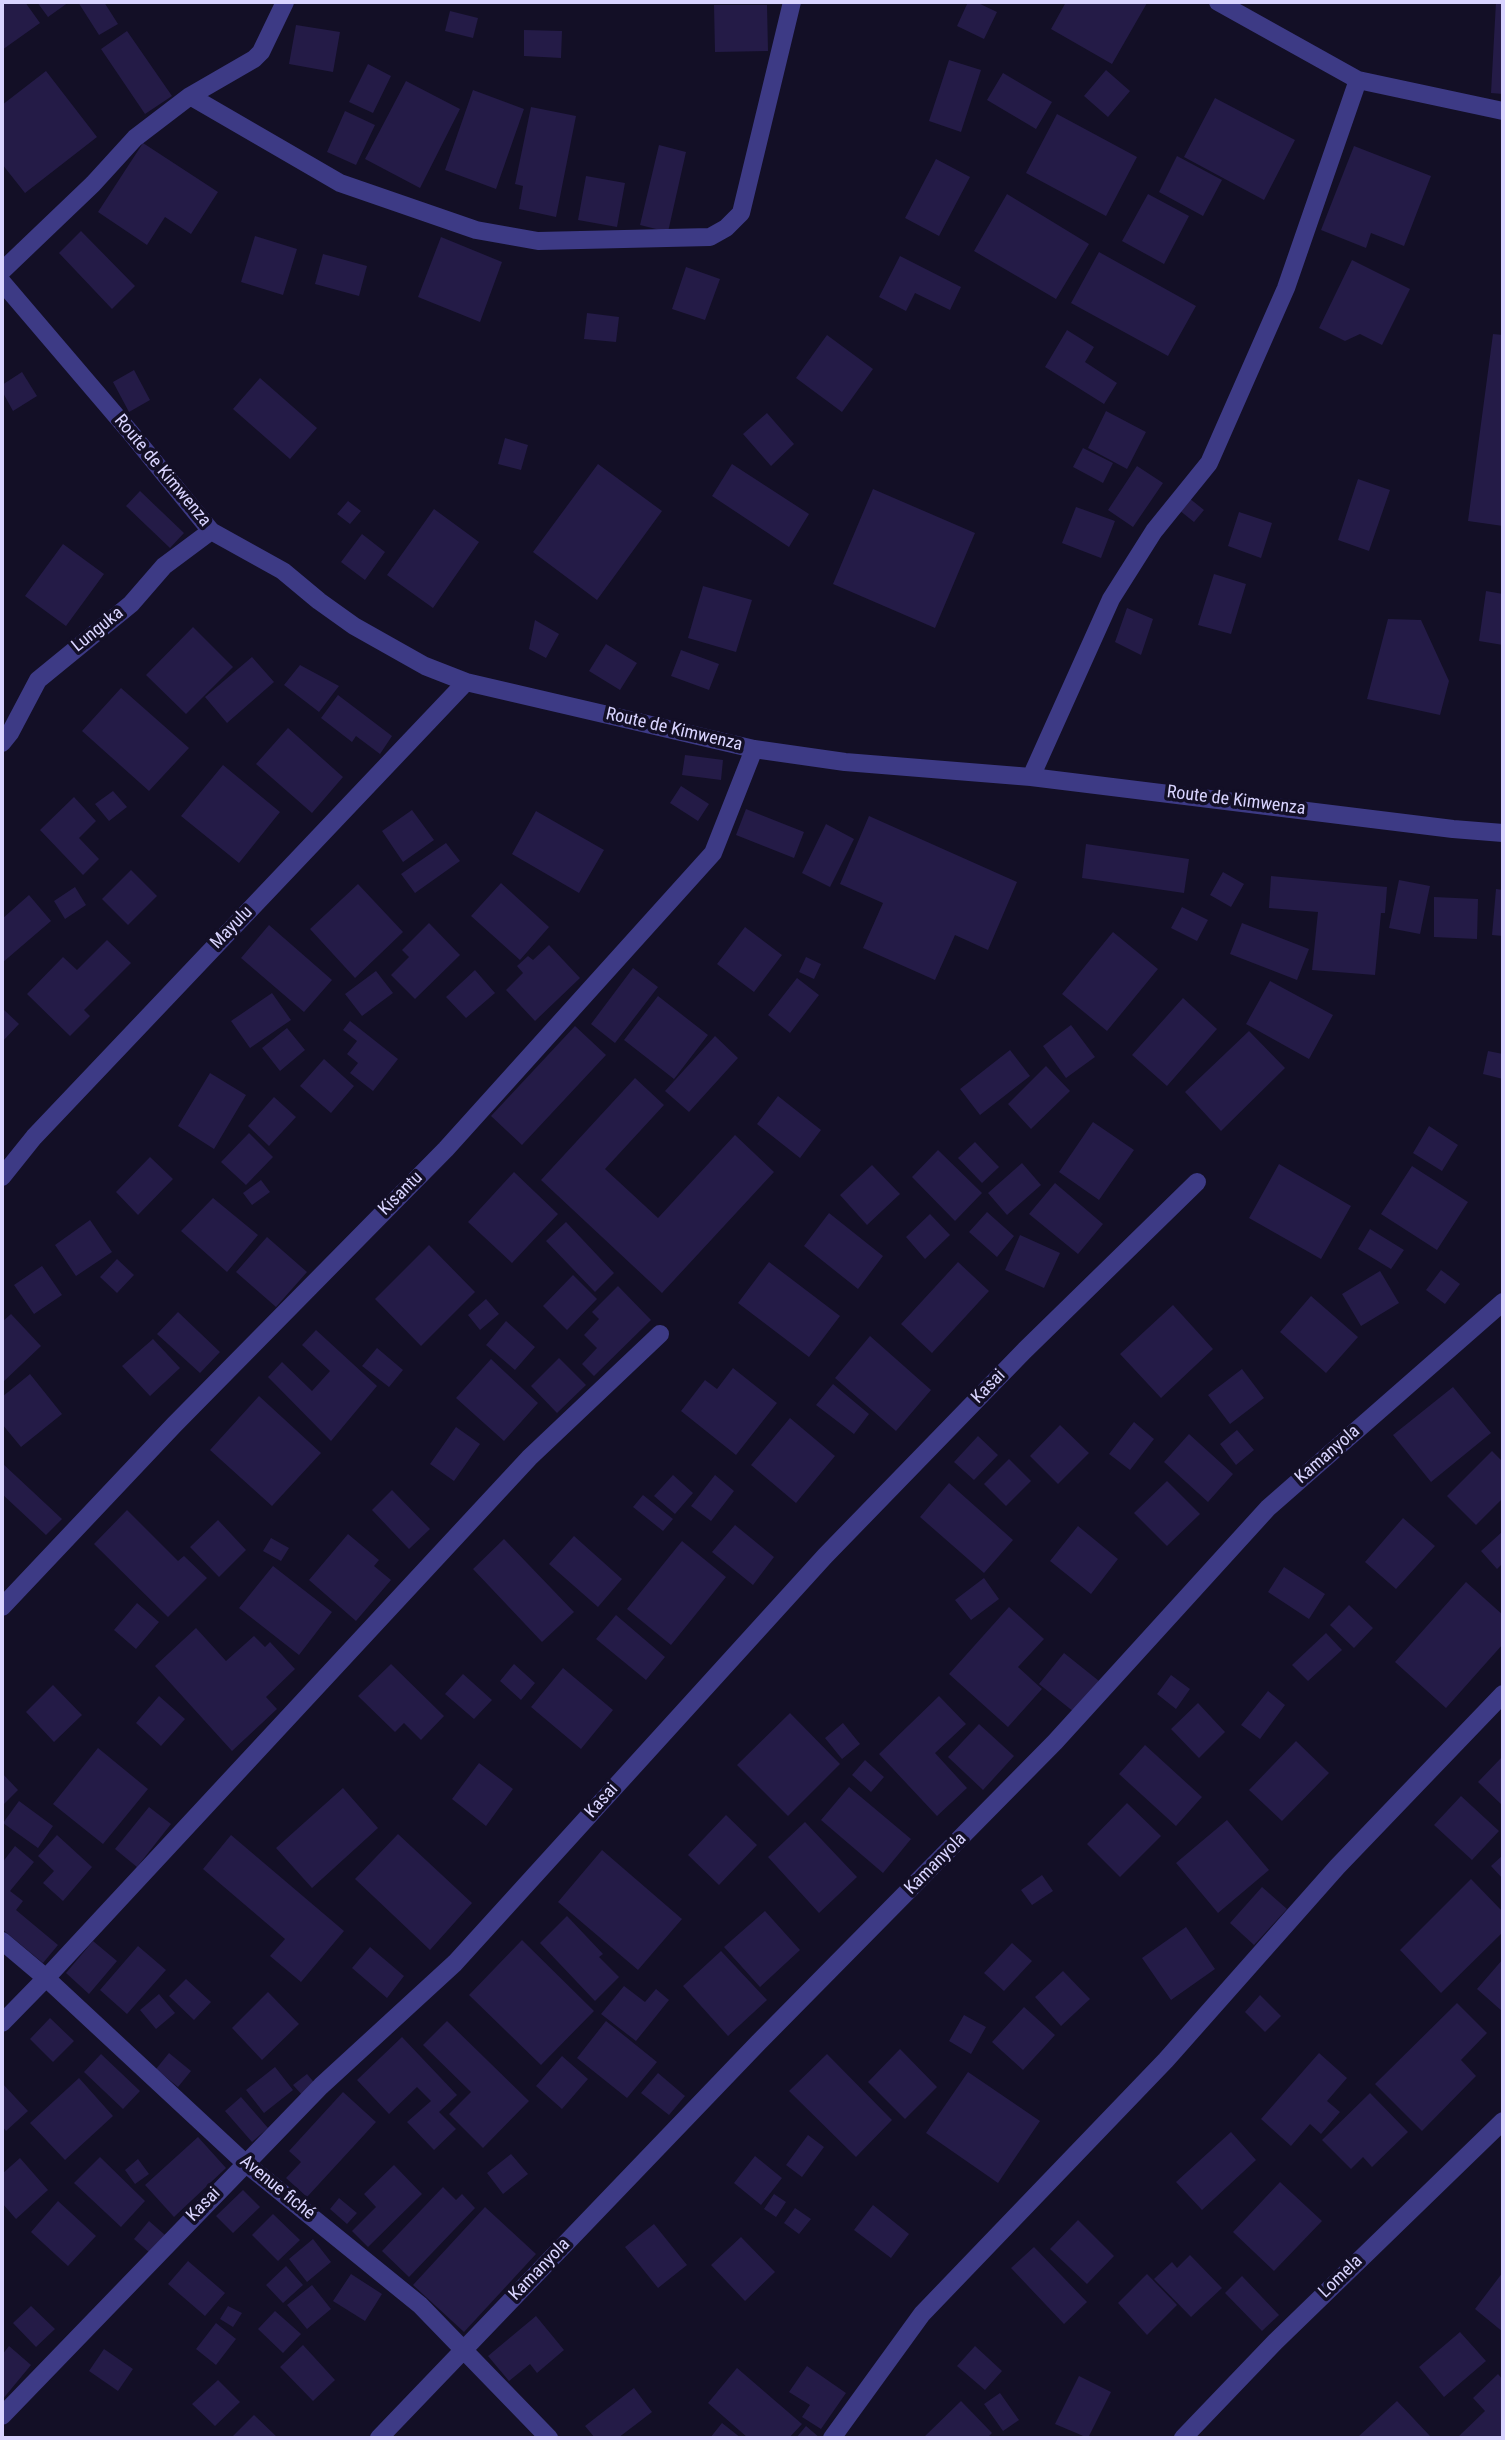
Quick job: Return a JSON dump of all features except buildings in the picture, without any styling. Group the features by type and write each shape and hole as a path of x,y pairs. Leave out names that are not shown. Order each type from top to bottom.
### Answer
{"street":[{"path":"2,271 93,184 135,138 190,96 254,59 261,52 285,2"},
{"path":"190,96 341,183 476,230 538,241 710,237 726,228 741,213 792,2"},
{"path":"1218,2 1358,80 1503,111"},
{"path":"1031,777 1111,599 1154,531 1209,463 1286,288 1358,80"},
{"name":"Route de Kimwenza","path":"2,282 211,531 283,572 354,626 425,666 466,682 754,749 845,762 1031,777 1453,829 1503,832"},
{"path":"2,313 15,300"},
{"name":"Lunguka","path":"2,743 38,680 131,604 164,566 211,531"},
{"name":"Mayulu","path":"2,1177 34,1137 466,682"},
{"name":"Kisantu","path":"2,1606 174,1425 446,1149 713,853 754,749"},
{"name":"Kasai","path":"2,2416 321,2086 455,1963 825,1556 1025,1350 1197,1182"},
{"name":"Kamanyola","path":"379,2438 758,2043 1055,1742 1268,1508 1503,1302"},
{"path":"2,2023 46,1979 529,1458 660,1334"},
{"path":"832,2438 922,2314 1166,2060 1337,1867 1503,1694"},
{"name":"Avenue fiché","path":"2,1941 246,2162 420,2305 549,2438"},
{"name":"Lomela","path":"1183,2438 1275,2342 1503,2121"}]}
